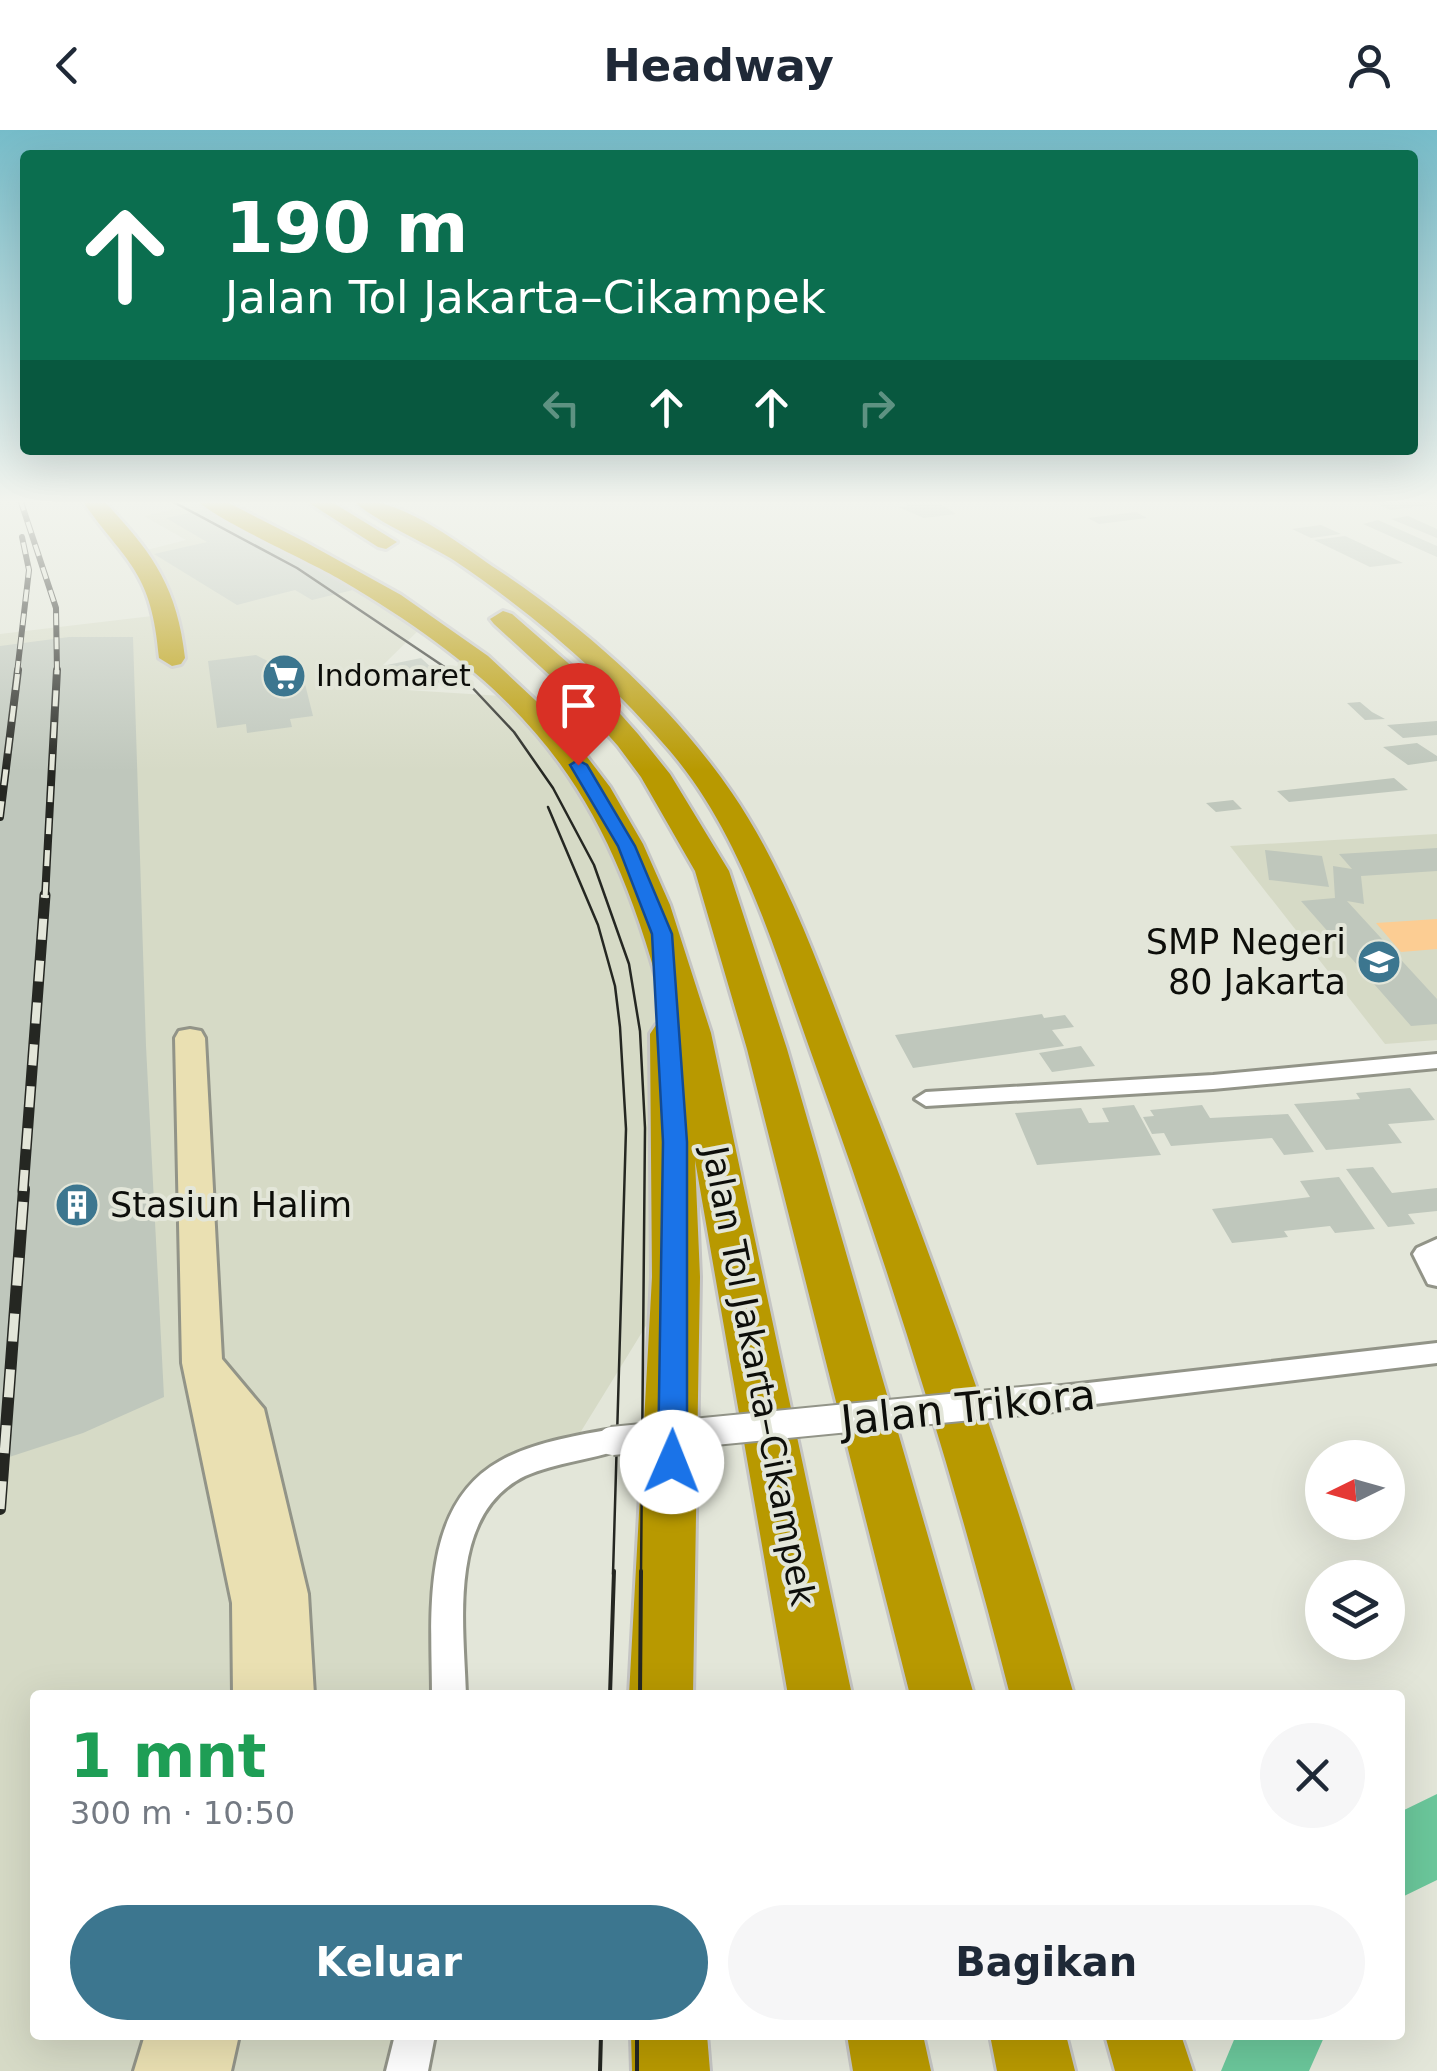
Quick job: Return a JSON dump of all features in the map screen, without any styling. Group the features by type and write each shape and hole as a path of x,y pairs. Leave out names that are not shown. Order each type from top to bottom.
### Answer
{"highway":[{"path":"144,590 155,615 147,634"},
{"path":"160,590 169,614 172,658"},
{"name":"Jalan Tol Jakarta–Cikampek","path":"370,590 393,602 520,697 556,735 598,794 626,846 662,934 693,1042 819,1690"},
{"path":"414,590 599,710"},
{"path":"508,590 589,654 668,730 720,796 759,869 883,1182 1010,1575 1041,1690"},
{"path":"486,607 514,627 599,710 655,774 712,871 767,1049 941,1690"},
{"path":"661,1690 676,1277 675,1142 662,934"},
{"path":"669,2040 671,2071"},
{"path":"886,2040 892,2071"},
{"path":"1029,2040 1036,2071"},
{"path":"1145,2040 1154,2071"}],"street":[{"path":"190,1038 202,1363 255,1603 258,1690"},
{"path":"926,1100 1213,1082 1437,1062"},
{"path":"1437,1248 1426,1254 1437,1277"},
{"name":"Jalan Trikora","path":"449,1690 448,1567 454,1536 489,1485 542,1454 612,1441 1053,1398 1437,1353"},
{"path":"202,1363 243,1409 285,1594 292,1672 290,1690"},
{"path":"164,2071 173,2040"},
{"path":"201,2071 209,2040"},
{"path":"407,2071 414,2040"}],"shaded area":[{"name":"Stasiun Halim","path":"157,590 367,590 426,623 383,669 406,690 520,697 556,735 662,934 670,1041 676,1277 572,1446 470,1508 450,1690 30,1690 30,2040 414,2040 407,2071 0,2071 0,634 169,614"},
{"name":"SMP Negeri 80 Jakarta","path":"1437,834 1437,1040 1385,1044 1230,846"},
{"path":"1437,919 1437,949 1401,952 1376,923"}],"building":[{"path":"212,590 355,590 312,600 295,590 237,605"},
{"name":"Stasiun Halim","path":"69,637 133,637 146,1046 164,1397 83,1433 0,1460 0,646"},
{"path":"256,655 304,680 313,716 290,719 292,727 247,733 246,724 217,728 208,661"},
{"path":"421,658 446,681 411,688 387,665"},
{"path":"1360,702 1385,719 1365,720 1347,703"},
{"path":"1437,721 1437,735 1403,738 1387,725"},
{"path":"1417,743 1437,756 1437,761 1408,765 1383,747"},
{"path":"1394,778 1408,790 1289,802 1277,791"},
{"path":"1233,800 1242,809 1216,812 1206,803"},
{"path":"1437,848 1437,871 1361,876 1364,904 1347,901 1437,999 1437,1024 1411,1026 1301,901 1335,898 1333,866 1352,869 1339,854"},
{"path":"1265,850 1322,856 1329,887 1269,880"},
{"path":"1042,1014 1044,1018 1065,1015 1074,1027 1052,1030 1064,1046 913,1068 895,1035"},
{"path":"1081,1046 1095,1066 1052,1072 1039,1053"},
{"path":"1410,1088 1435,1120 1388,1124 1402,1143 1326,1150 1294,1104 1360,1099 1356,1093"},
{"path":"1134,1105 1161,1155 1037,1165 1015,1113 1081,1108 1089,1123 1109,1122 1102,1108"},
{"path":"1202,1105 1210,1118 1288,1114 1314,1152 1284,1155 1272,1138 1171,1146 1164,1133 1152,1134 1143,1117 1154,1116 1150,1110"},
{"path":"1373,1167 1392,1193 1437,1188 1437,1211 1408,1214 1415,1224 1388,1227 1346,1169"},
{"path":"1339,1177 1375,1229 1335,1233 1330,1226 1284,1231 1288,1237 1232,1243 1212,1209 1310,1197 1300,1181"}],"waterway":[{"path":"1405,1855 1437,1833"},
{"path":"1264,2071 1280,2040"}],"tram line":[{"path":"329,590 467,682 514,732 553,788 594,865 629,964 640,1031 645,1128 641,1574"},
{"path":"548,807 598,925 615,986 620,1027 626,1129 613,1574"},
{"path":"610,1690 614,1571"},
{"path":"640,1690 641,1571"},
{"path":"600,2071 601,2040"},
{"path":"637,2040 637,2071"}],"railway":[{"path":"17,673 27,590"},
{"path":"50,590 56,608 57,671"},
{"path":"0,817 18,670"},
{"path":"45,898 57,671"},
{"path":"23,1191 45,895"},
{"path":"0,1509 24,1189"}],"place":[{"name":"Indomaret","path":"284,676"},
{"name":"SMP Negeri 80 Jakarta","path":"1379,962"},
{"name":"Stasiun Halim","path":"77,1205"}],"route":[{"path":"578,765 626,846 662,934 675,1142 672,1462"}]}
